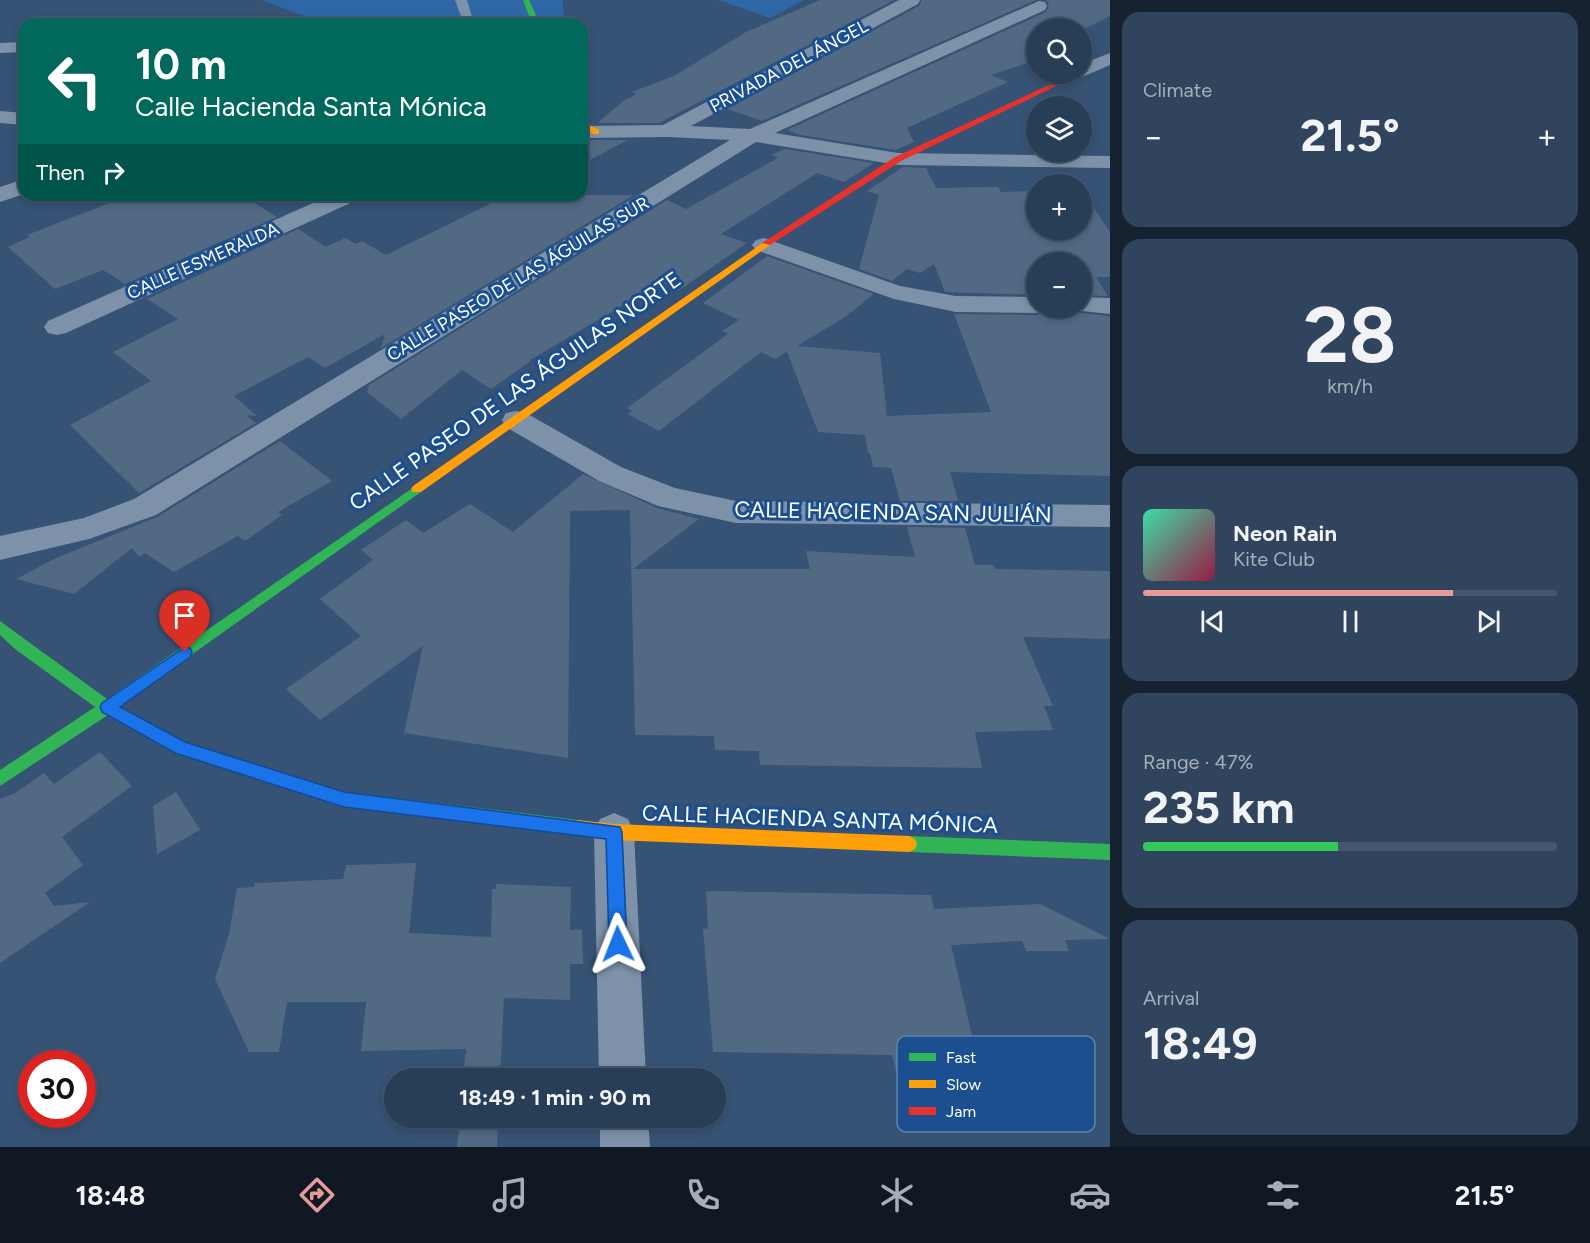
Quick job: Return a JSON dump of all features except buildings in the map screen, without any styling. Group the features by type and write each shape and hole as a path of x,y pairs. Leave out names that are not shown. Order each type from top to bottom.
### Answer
{"street":[{"path":"526,0 534,18"},
{"name":"PRIVADA DEL ÁNGEL","path":"667,131 912,0"},
{"name":"CALLE PASEO DE LAS ÁGUILAS SUR","path":"0,548 89,528 145,507 753,135 1039,6"},
{"path":"0,48 18,47"},
{"path":"1092,66 1110,58"},
{"name":"CALLE PASEO DE LAS ÁGUILAS NORTE","path":"0,779 107,707 764,244 898,159 1056,84"},
{"path":"0,117 18,118"},
{"path":"588,129 753,135 898,159 1110,162"},
{"path":"0,195 18,188"},
{"name":"CALLE ESMERALDA","path":"57,327 336,201"},
{"path":"764,244 894,292 956,304 1026,305"},
{"path":"1092,305 1110,306"},
{"name":"CALLE HACIENDA SAN JULIÁN","path":"516,420 620,478 669,498 736,512 1110,516"},
{"name":"CALLE HACIENDA SANTA MÓNICA","path":"0,627 20,645 107,707 181,748 344,799 614,832 1110,852"},
{"path":"614,832 622,1068"},
{"path":"624,1128 625,1147"}],"lane":[{"path":"461,0 466,17"}],"shaded area":[{"path":"262,0 563,0 564,18 309,18"},
{"path":"718,0 804,0 770,18"}],"traffic: fast":[{"path":"526,0 534,18"},
{"path":"0,779 107,707 417,489"},
{"path":"0,627 20,645 107,707 181,748 344,799 578,828"},
{"path":"909,844 1110,852"}],"traffic: slow":[{"path":"588,127 596,132"},
{"path":"417,489 767,243"},
{"path":"578,828 614,832 909,844"}],"traffic: jam":[{"path":"767,243 898,159 1056,84"}],"route":[{"path":"185,652 107,707 181,748 344,799 614,832 618,944"}]}
